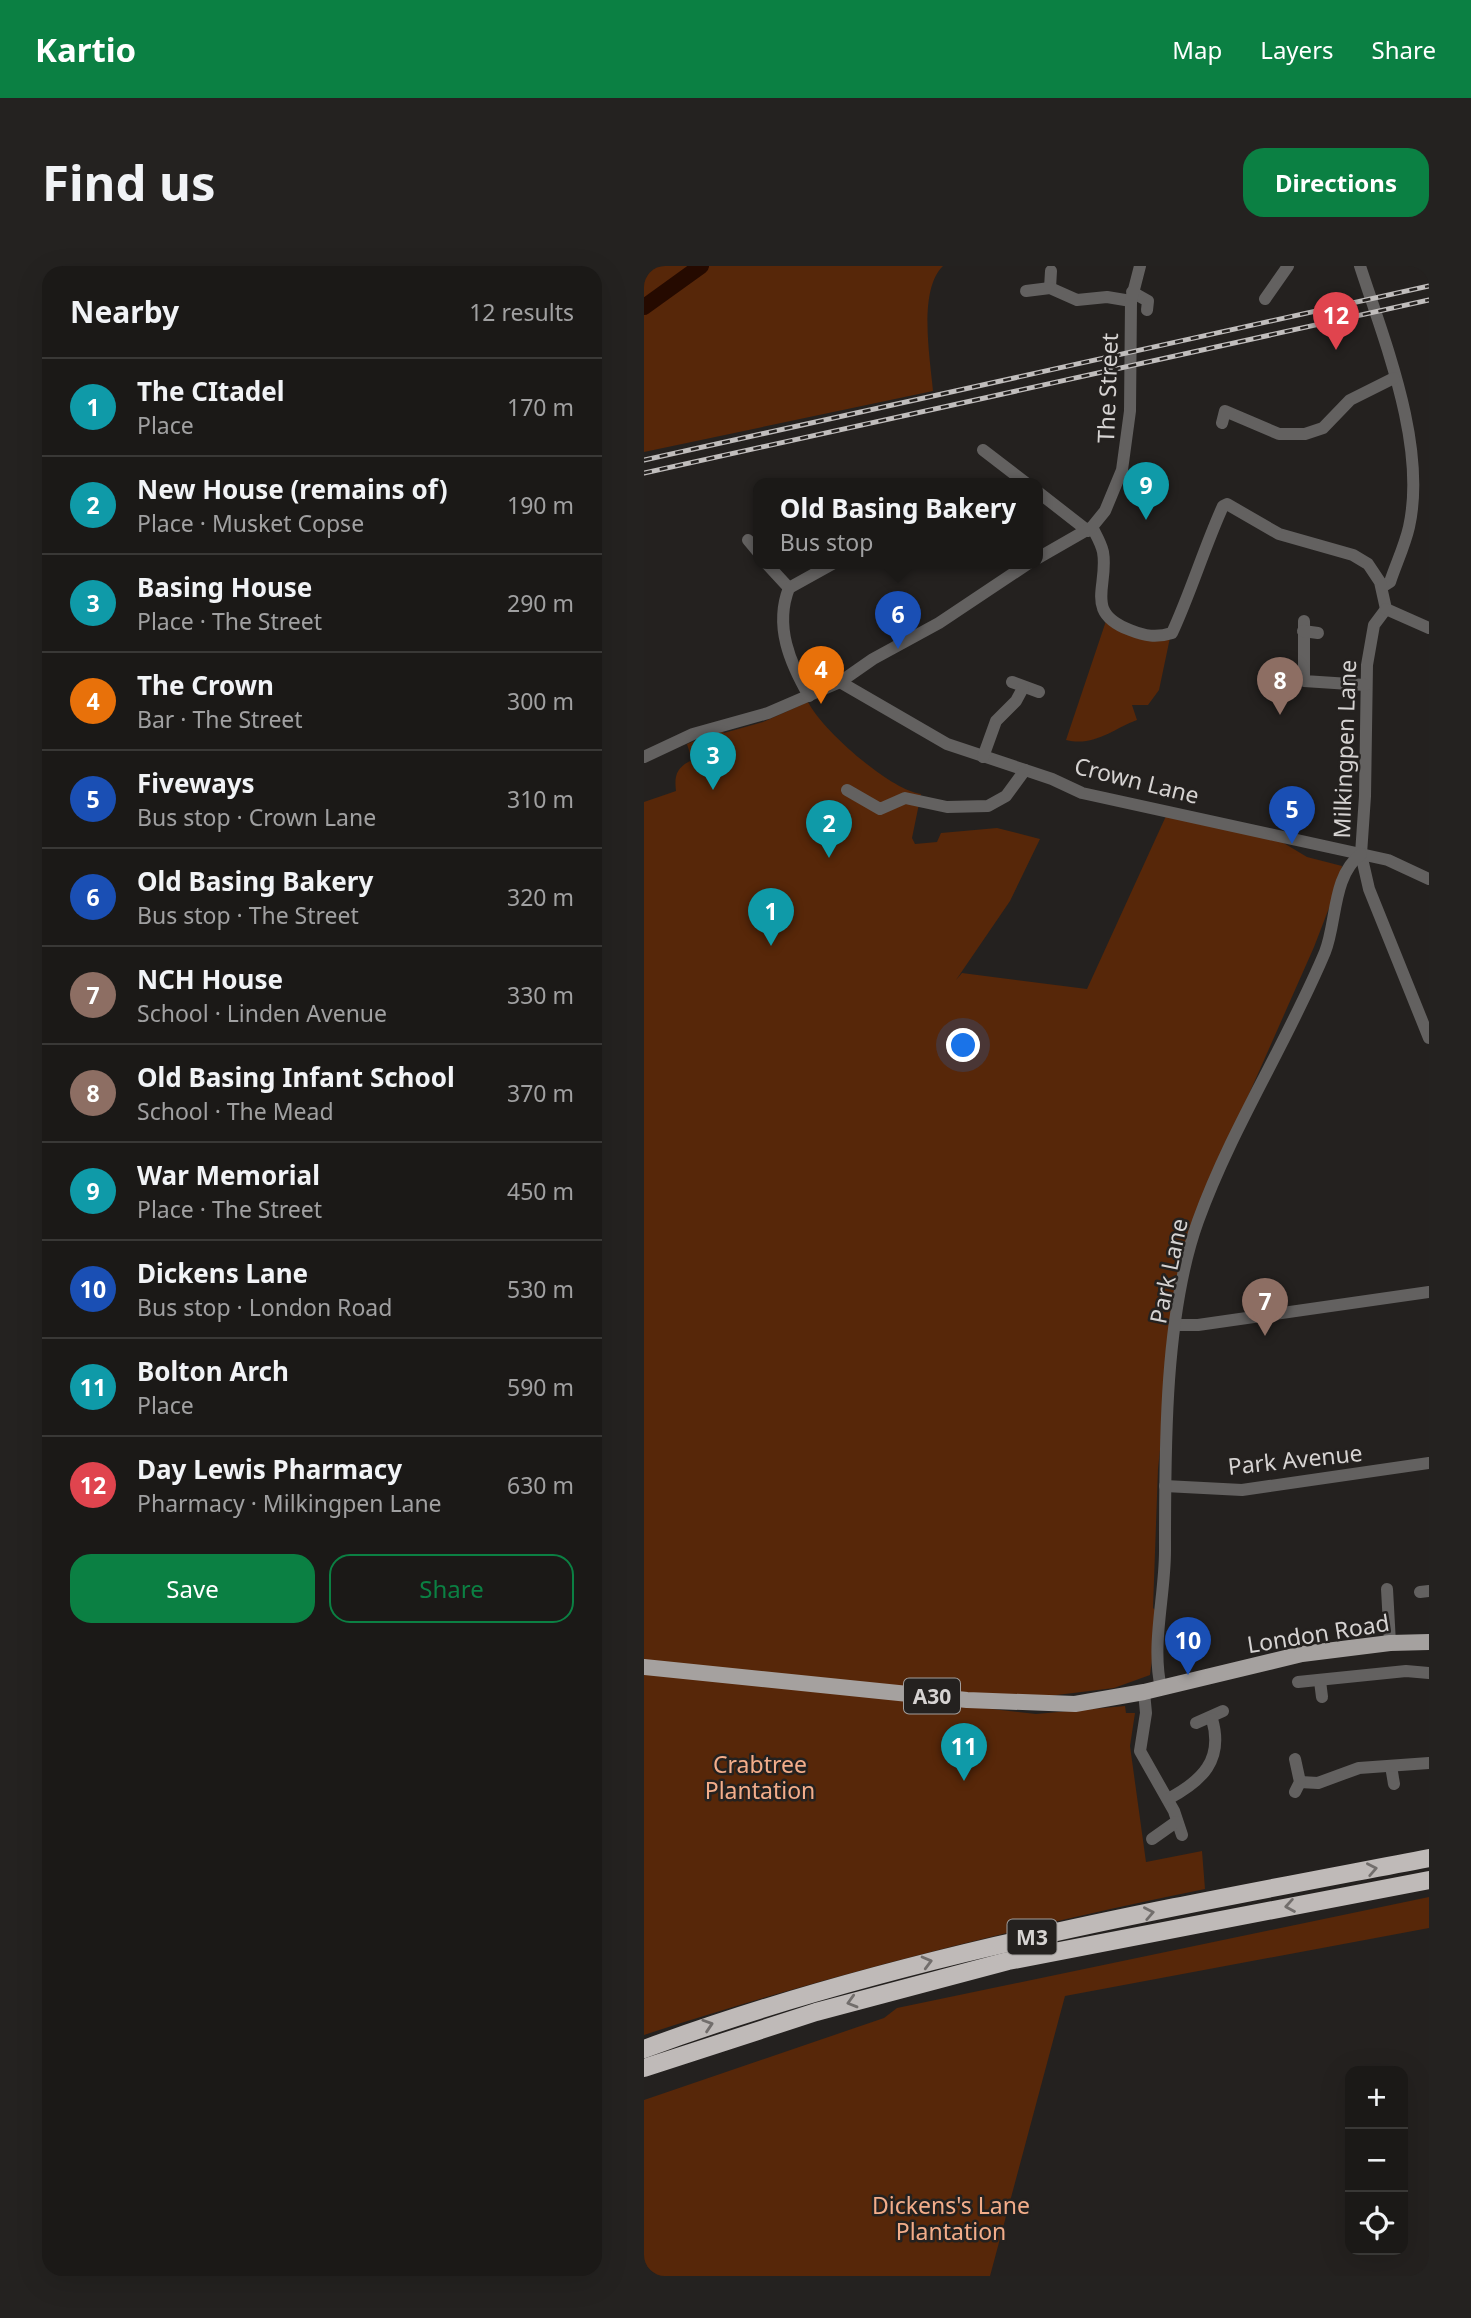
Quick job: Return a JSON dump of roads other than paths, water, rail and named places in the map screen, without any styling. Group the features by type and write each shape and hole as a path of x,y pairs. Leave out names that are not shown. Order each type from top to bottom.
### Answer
{"highway":[{"name":"M3","path":"644,2049 703,2027 836,1986 983,1947 1429,1858"},
{"name":"M3","path":"644,2068 816,2012 1008,1962 1429,1880"}],"main road":[{"name":"London Road","path":"644,1667 1025,1704 1090,1703 1302,1654 1390,1643 1429,1642"}],"street":[{"name":"The Street","path":"1090,529 1105,511 1126,455 1130,411 1131,296 1140,266"},
{"path":"1265,299 1288,266"},
{"path":"1360,266 1412,444 1413,484 1409,527 1390,582 1382,587"},
{"path":"1050,288 1051,271"},
{"path":"1026,291 1050,288 1077,300 1131,296 1148,301 1147,310"},
{"path":"1222,423 1225,411 1279,434 1305,434 1323,428 1350,400 1394,378"},
{"path":"984,450 1020,478"},
{"path":"1043,496 1090,529 1103,553 1102,608 1107,617 1144,635 1158,637 1172,633 1200,556 1223,506 1227,504 1279,534 1359,558 1376,572 1386,609 1429,628"},
{"path":"1043,555 1090,529"},
{"path":"748,540 753,546"},
{"path":"772,569 789,588"},
{"path":"809,696 783,633 782,612 789,588 823,569"},
{"path":"644,757 693,734 768,713 840,682 1020,569"},
{"name":"Milkingpen Lane","path":"1360,854 1365,796 1365,685 1374,625 1386,609"},
{"path":"1318,633 1303,626 1304,681 1365,685"},
{"name":"Crown Lane","path":"840,682 920,731 1082,793 1388,860 1429,879"},
{"path":"983,757 996,721 1016,702 1017,685 1039,692"},
{"path":"847,790 880,809 905,798 947,807 977,807 998,803 1014,788 1025,771"},
{"path":"1360,854 1369,889 1429,1038"},
{"name":"Park Lane","path":"1182,1835 1168,1799 1140,1751 1153,1690 1165,1581 1168,1400 1189,1252 1198,1222 1236,1133 1326,950 1343,882 1348,869 1360,854"},
{"path":"1177,1325 1198,1325 1429,1292"},
{"name":"Park Avenue","path":"1165,1486 1242,1490 1429,1464"},
{"path":"1387,1589 1390,1643"},
{"path":"1298,1682 1406,1671 1429,1673"},
{"path":"1321,1681 1322,1697"},
{"path":"1168,1799 1204,1776 1216,1742 1218,1715 1196,1723"},
{"path":"1295,1759 1298,1787 1318,1783 1359,1768 1429,1763"},
{"path":"1391,1766 1394,1784"},
{"path":"1152,1839 1177,1822"}],"waterway":[{"path":"644,307 701,266"}],"railway":[{"path":"644,460 1429,286"},
{"path":"644,473 1429,300"}],"place":[{"name":"Day Lewis Pharmacy","path":"1336,350"},
{"name":"War Memorial","path":"1146,520"},
{"name":"Old Basing Bakery","path":"898,649"},
{"name":"The Crown","path":"821,704"},
{"name":"Old Basing Infant School","path":"1280,715"},
{"name":"Basing House","path":"713,790"},
{"name":"Fiveways","path":"1292,844"},
{"name":"New House (remains of)","path":"829,858"},
{"name":"The CItadel","path":"771,946"},
{"name":"NCH House","path":"1265,1336"},
{"name":"Dickens Lane","path":"1188,1675"},
{"name":"Bolton Arch","path":"964,1781"}],"park label":[{"name":"Crabtree Plantation","path":"760,1777"},
{"name":"Dickens's Lane Plantation","path":"951,2218"}]}
